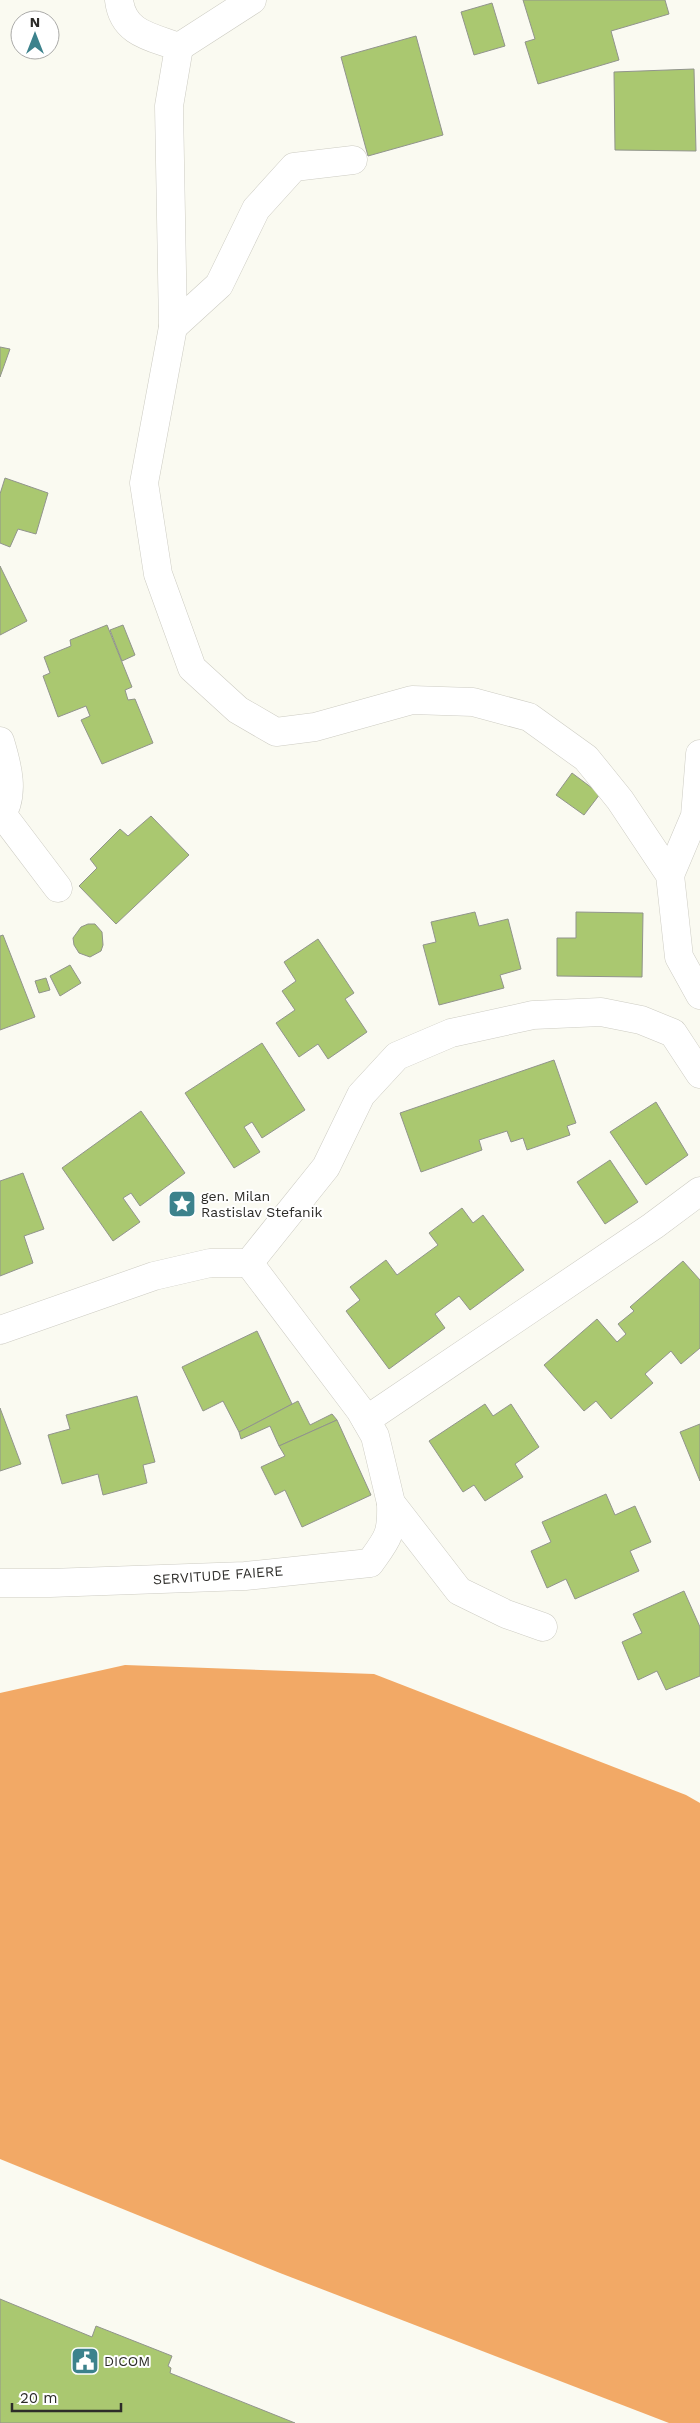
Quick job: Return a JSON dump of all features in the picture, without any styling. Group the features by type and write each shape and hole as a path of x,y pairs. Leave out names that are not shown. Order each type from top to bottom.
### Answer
{"street":[{"path":"119,0 120,12 133,30 179,47"},
{"path":"252,0 179,47 169,106 173,327 144,483 158,574 192,668 238,710 276,732 315,727 412,700 472,702 529,717 586,758 620,800 670,875 679,957 700,995"},
{"path":"173,327 219,285 256,209 294,167 353,160"},
{"path":"0,741 6,760 9,789 1,816 58,888"},
{"path":"670,875 695,816 700,754"},
{"path":"249,1263 326,1166 361,1095 397,1056 451,1033 533,1015 601,1012 641,1020 673,1033 700,1074"},
{"path":"366,1420 653,1226 700,1191"},
{"path":"0,1330 154,1276 210,1263 249,1263"},
{"path":"249,1263 360,1410 375,1436 391,1503 459,1591 506,1614 543,1627"},
{"name":"SERVITUDE FAIERE","path":"0,1583 245,1576 370,1562 388,1537 391,1525 391,1503"}],"shaded area":[{"path":"125,1665 374,1674 686,1795 700,1803 700,2423 669,2423 280,2273 0,2159 0,1693"}],"building":[{"path":"523,0 665,0 669,14 611,31 619,60 538,84 525,42 535,39"},
{"path":"492,3 505,46 474,55 461,12"},
{"path":"416,36 443,135 368,156 341,57"},
{"path":"694,69 696,151 615,150 614,72"},
{"path":"0,347 10,349 0,377"},
{"path":"5,478 48,493 36,534 18,529 10,547 0,543 0,494"},
{"path":"0,566 27,621 0,635"},
{"path":"107,625 132,687 125,690 128,700 135,699 153,743 102,764 81,720 90,716 86,706 58,717 43,676 50,673 44,657 71,646 70,640"},
{"path":"123,625 135,655 122,661 110,630"},
{"path":"572,773 600,794 584,815 556,795"},
{"path":"151,816 189,855 116,924 79,886 97,868 90,859 120,829 128,836"},
{"path":"475,912 479,926 508,919 521,969 500,975 504,988 439,1005 423,945 436,942 431,922"},
{"path":"576,912 643,913 642,977 557,976 557,938 576,938"},
{"path":"95,924 102,932 103,945 101,951 90,957 79,953 74,945 73,938 81,927"},
{"path":"3,935 35,1017 0,1030 0,936"},
{"path":"318,939 354,993 345,999 367,1032 328,1059 318,1044 299,1057 276,1023 295,1010 282,991 296,981 284,962"},
{"path":"70,965 81,983 60,996 50,976"},
{"path":"46,978 50,990 39,993 35,981"},
{"path":"262,1043 305,1110 262,1138 252,1122 244,1127 260,1152 234,1168 185,1093"},
{"path":"554,1060 576,1123 567,1126 570,1135 527,1150 523,1138 511,1142 507,1131 479,1140 482,1150 421,1172 400,1113"},
{"path":"656,1102 688,1155 646,1185 610,1132"},
{"path":"141,1111 185,1173 140,1206 131,1193 123,1198 140,1222 113,1241 62,1168"},
{"path":"610,1160 638,1202 605,1224 577,1182"},
{"path":"23,1173 44,1229 24,1236 33,1263 0,1276 0,1181"},
{"path":"462,1208 473,1223 483,1215 524,1270 470,1310 459,1296 435,1314 445,1328 389,1369 346,1311 360,1300 350,1287 386,1260 397,1275 438,1245 429,1233"},
{"path":"683,1261 700,1280 700,1348 681,1364 671,1351 645,1374 653,1383 611,1419 596,1401 584,1411 544,1365 597,1319 617,1342 626,1334 618,1324 634,1311 630,1307"},
{"path":"257,1331 292,1404 239,1432 223,1401 203,1411 182,1367"},
{"path":"137,1396 155,1462 143,1465 147,1483 103,1495 98,1474 62,1484 48,1435 70,1429 66,1415"},
{"path":"298,1401 310,1425 332,1414 337,1420 279,1446 270,1426 241,1439 239,1432"},
{"path":"485,1404 493,1416 511,1404 539,1447 515,1464 523,1477 485,1501 474,1485 463,1492 429,1441"},
{"path":"0,1408 21,1464 0,1471"},
{"path":"337,1420 371,1495 302,1527 285,1490 275,1495 261,1467 285,1456 279,1446"},
{"path":"700,1424 700,1481 680,1432"},
{"path":"606,1494 615,1515 635,1506 651,1542 630,1551 639,1571 575,1599 566,1579 547,1588 531,1551 551,1542 542,1522"},
{"path":"684,1591 700,1627 700,1676 666,1690 657,1671 638,1680 622,1642 642,1633 633,1614"},
{"name":"DICOM","path":"0,2299 92,2337 96,2326 172,2356 168,2366 171,2368 170,2373 295,2423 0,2423"}],"place":[{"name":"gen. Milan Rastislav Stefanik","path":"182,1204"},
{"name":"DICOM","path":"85,2361"}]}
